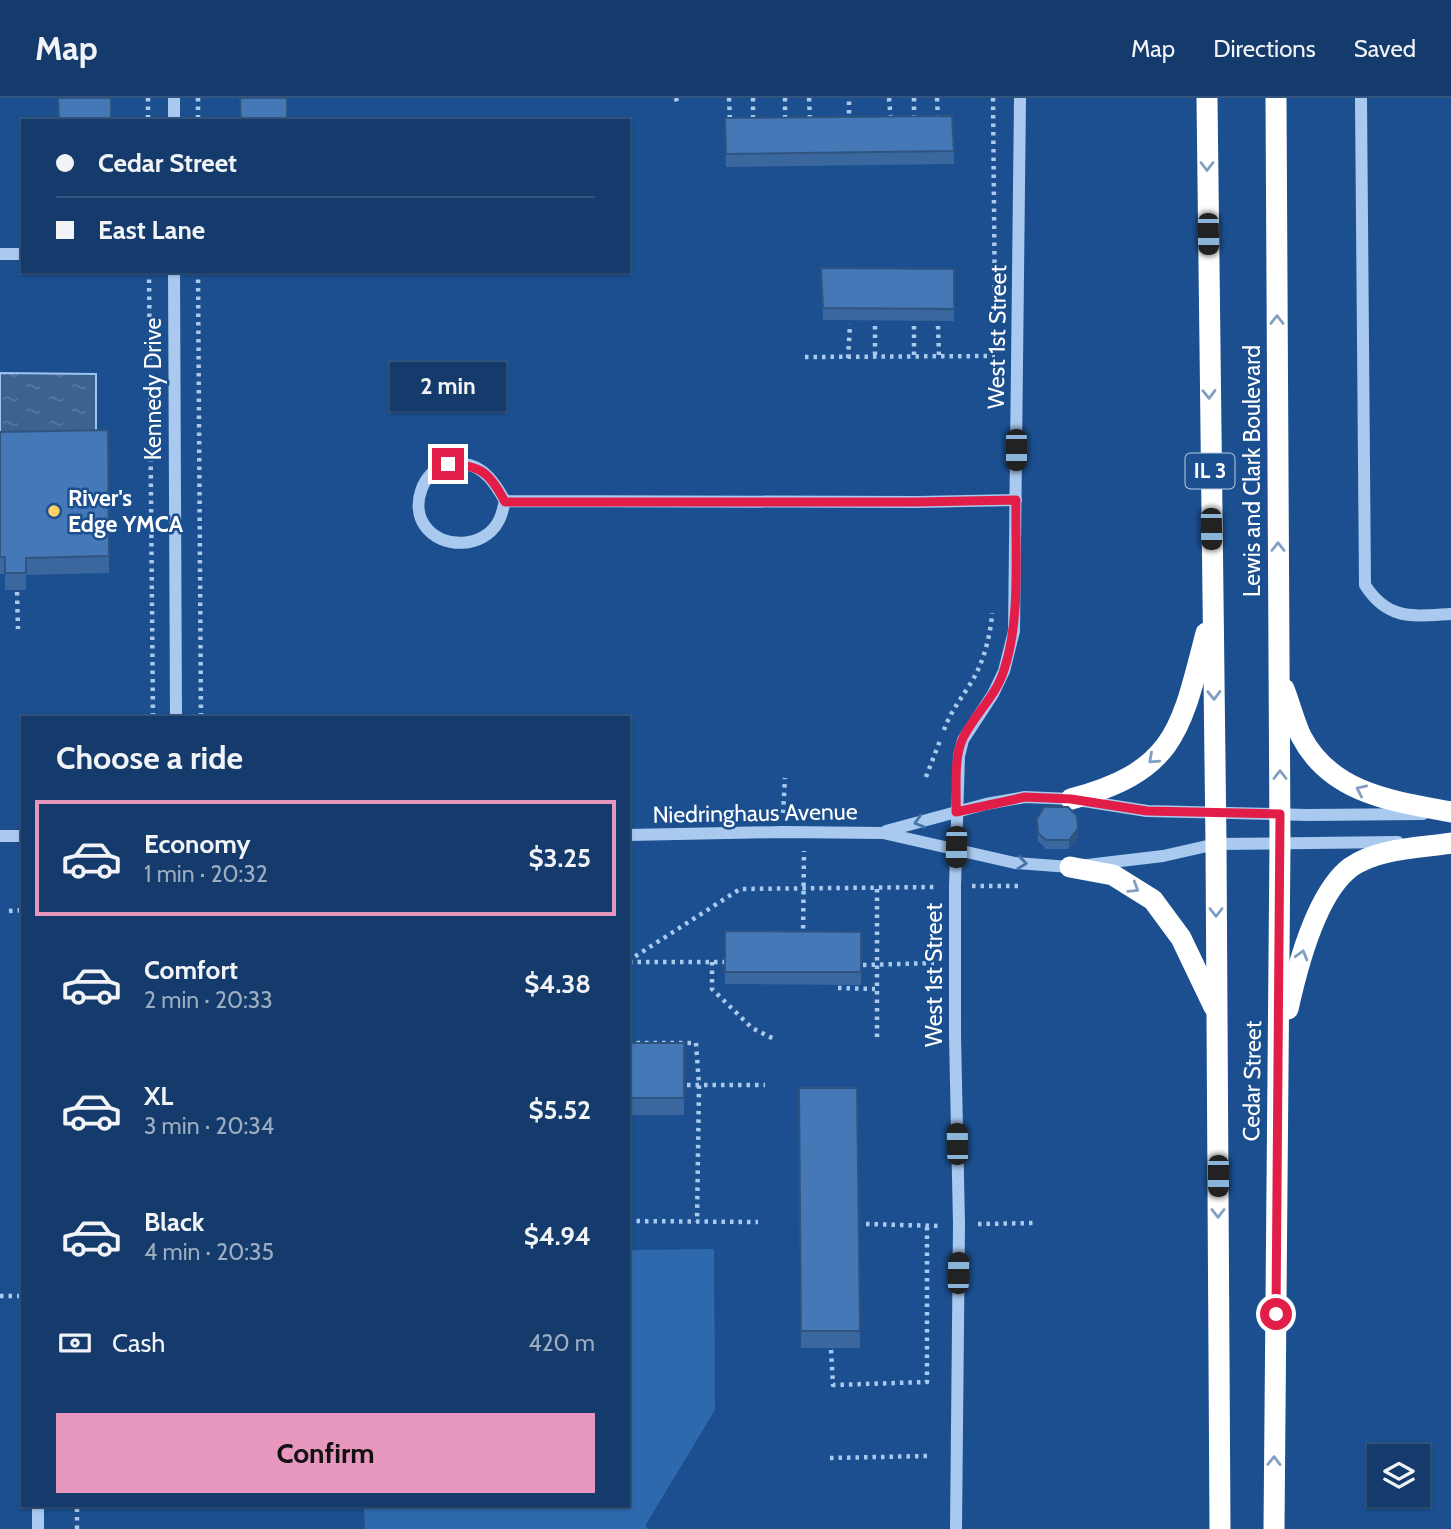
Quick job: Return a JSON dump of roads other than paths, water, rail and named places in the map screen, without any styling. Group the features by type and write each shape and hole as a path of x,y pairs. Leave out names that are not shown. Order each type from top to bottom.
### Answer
{"highway":[{"name":"Lewis and Clark Boulevard","path":"1207,98 1216,844"},
{"name":"Lewis and Clark Boulevard","path":"1276,98 1280,843"},
{"path":"1071,799 1128,779 1153,761 1172,740 1187,706 1213,608"},
{"path":"1279,676 1301,736 1320,764 1340,780 1369,795 1451,813"},
{"name":"Cedar Street","path":"1274,1529 1280,843"},
{"path":"1279,1045 1308,934 1336,882 1352,867 1379,855 1451,843"},
{"name":"Cedar Street","path":"1216,844 1220,1529"},
{"path":"1070,867 1113,876 1153,900 1181,938 1217,1013"}],"street":[{"path":"174,98 174,119"},
{"name":"West 1st Street","path":"956,1529 959,1224 955,1036 956,812 962,740 993,694 1004,671 1014,631 1020,98"},
{"path":"1361,98 1365,585 1381,606 1395,612 1410,616 1451,614"},
{"path":"0,254 21,254"},
{"name":"Kennedy Drive","path":"174,273 176,716"},
{"path":"448,464 469,465 493,479 505,502 498,523 483,537 459,544 440,539 425,526 419,513 419,494 429,475 448,464"},
{"path":"505,502 1016,500"},
{"name":"Niedringhaus Avenue","path":"883,832 1025,797 1071,799 1147,811 1280,814 1451,813"},
{"name":"Niedringhaus Avenue","path":"630,835 883,832 1015,863 1070,867 1163,856 1216,844 1451,843"},
{"path":"0,836 21,836"},
{"path":"38,1507 38,1529"}],"water":[{"path":"0,373 96,374 96,435 0,436"}],"place":[{"name":"River's Edge YMCA","path":"54,511"}]}
